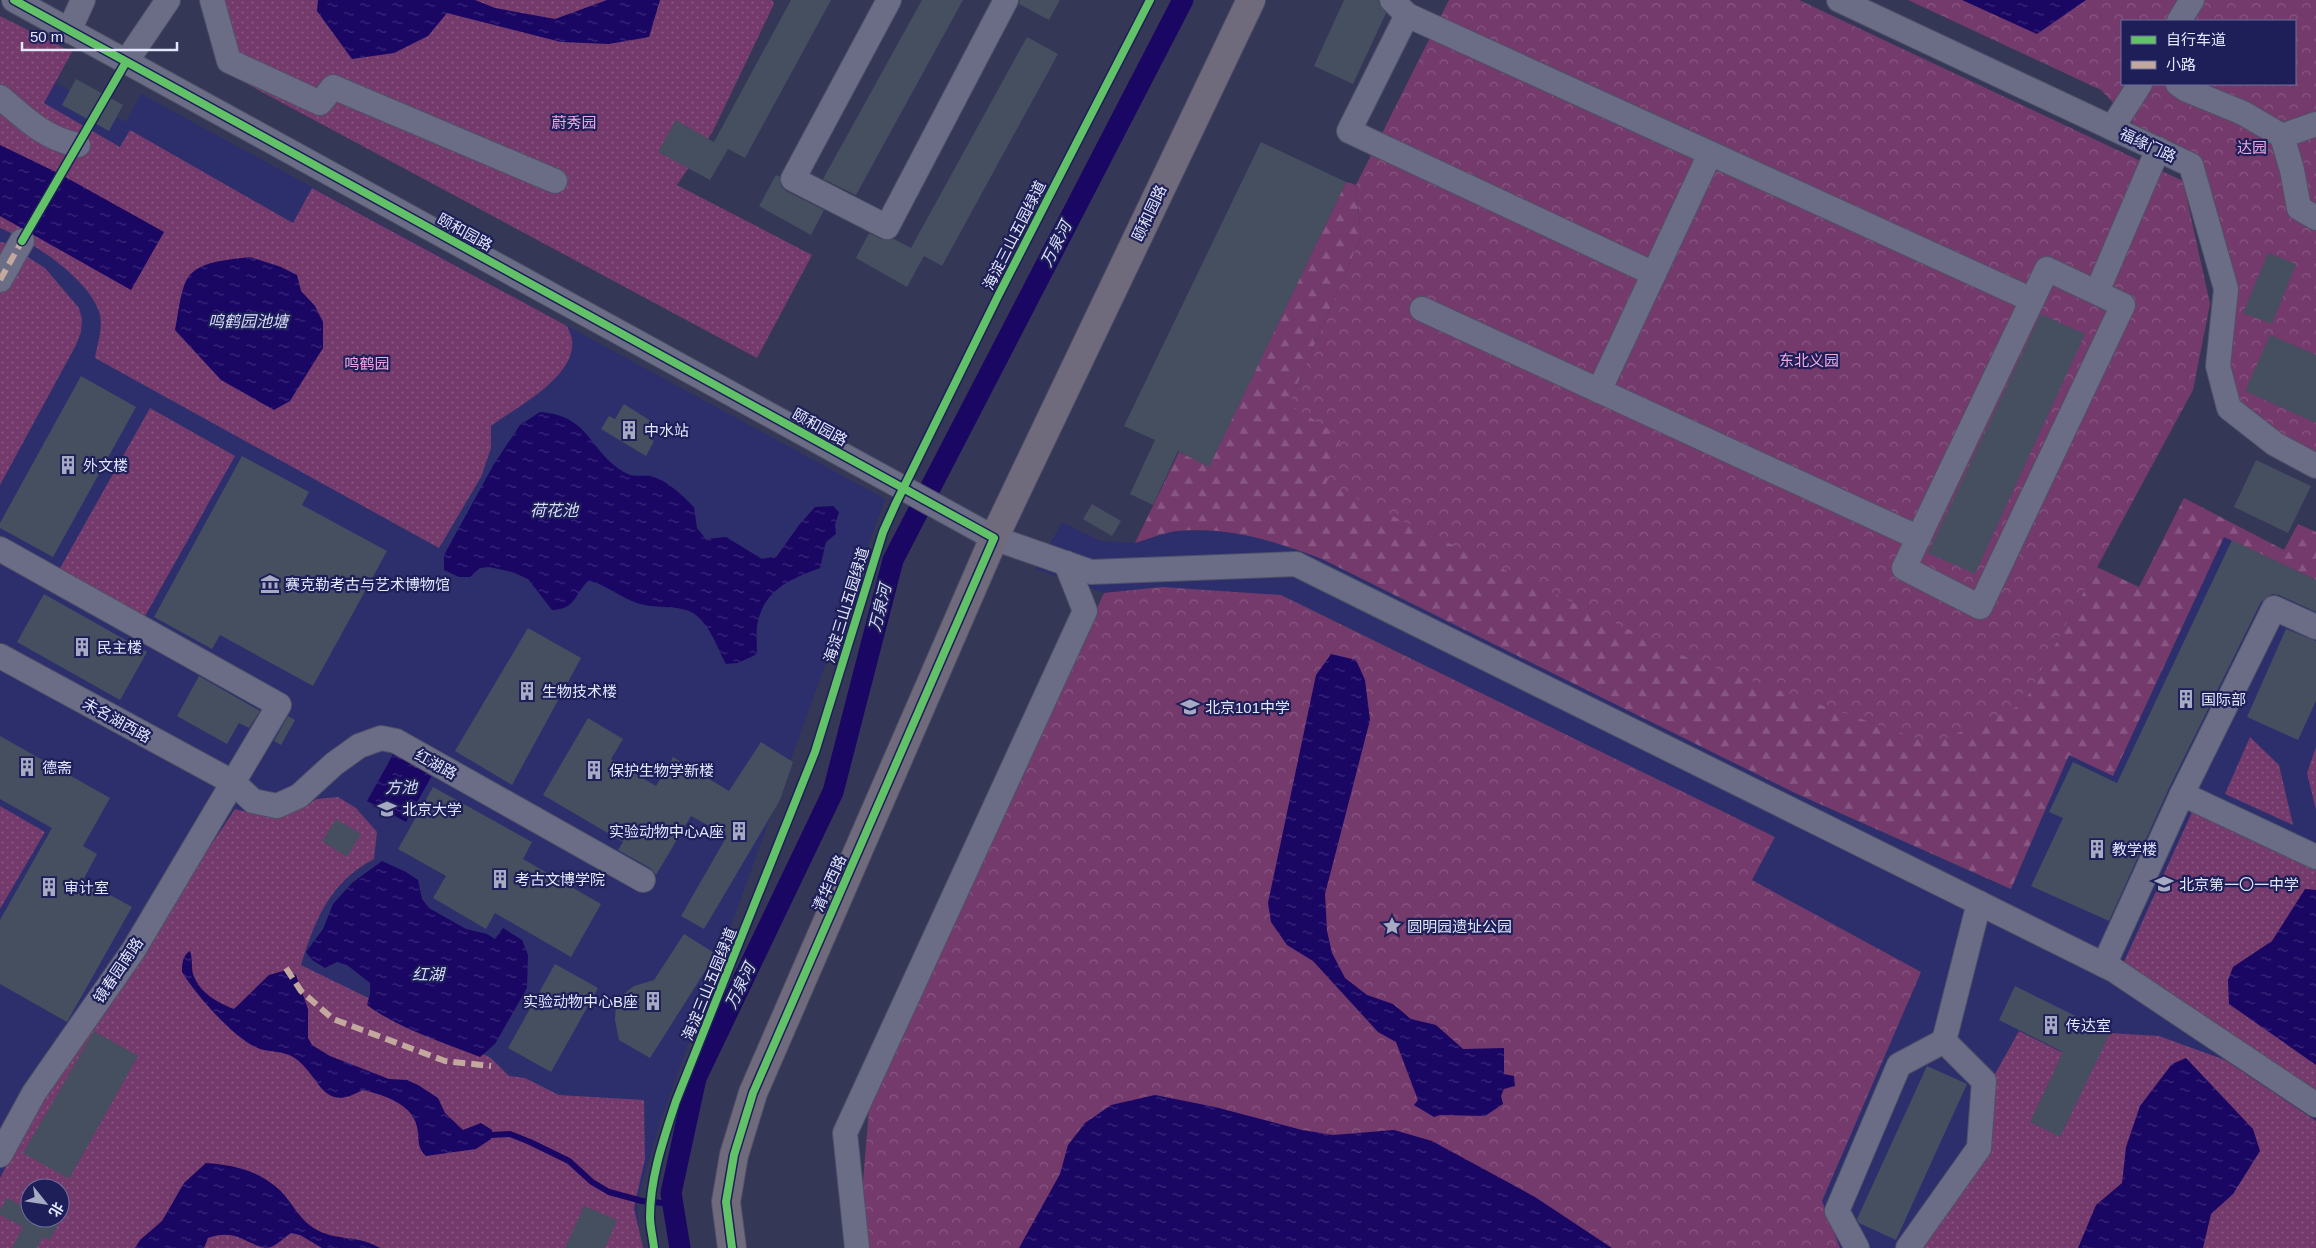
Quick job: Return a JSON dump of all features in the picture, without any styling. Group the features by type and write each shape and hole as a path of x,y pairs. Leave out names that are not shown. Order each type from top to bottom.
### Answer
{"main road":[{"name":"颐和园路","path":"994,538 1251,0"},
{"name":"清华西路","path":"732,1248 726,1202 734,1155 753,1093 994,538"}],"street":[{"name":"颐和园路","path":"14,0 994,538"},
{"path":"70,31 83,0"},
{"path":"126,62 168,0"},
{"path":"212,0 229,61 320,103 333,87 555,181"},
{"path":"888,0 794,179 887,226 1006,0"},
{"name":"福缘门路","path":"1839,0 2191,165 2226,289 2218,366 2229,408 2275,444 2316,466"},
{"path":"2180,20 2192,0"},
{"path":"1654,274 1349,131 1399,8 1710,154 2032,300"},
{"path":"2112,128 2139,85"},
{"path":"2180,85 2242,113 2282,136 2292,170 2298,208 2316,218"},
{"path":"0,97 46,136 78,145"},
{"path":"2282,136 2316,124"},
{"path":"2096,292 2158,149"},
{"path":"1599,391 1710,154"},
{"path":"0,280 22,241"},
{"path":"2047,269 2096,292 2123,305 1980,607 1904,568 2047,269"},
{"path":"1422,309 1919,538"},
{"path":"994,538 1091,572 1296,564 2104,965 2316,1104"},
{"name":"镜春园南路","path":"0,549 279,704 234,783 132,951 34,1093 0,1155"},
{"path":"857,1248 845,1133 1084,611 1066,563"},
{"path":"2104,965 2182,794 2274,608 2316,628"},
{"name":"未名湖西路","path":"0,656 234,783"},
{"name":"红湖路","path":"234,783 253,801 278,806 299,796 334,764 358,746 381,738 396,741 643,880"},
{"path":"2182,794 2316,856"},
{"path":"1857,1248 1837,1211 1899,1065 1944,1041 1979,903"},
{"path":"1908,1248 1979,1148 1984,1082 1944,1041"}],"shaded area":[{"name":"北京大学","path":"0,21 72,52 56,83 126,122 141,94 885,499 661,1120 637,1201 640,1248 0,1248"},
{"name":"北京第一〇一中学","path":"1062,522 1100,541 1135,543 1174,531 1248,534 1322,559 1795,793 2011,889 2069,755 2113,775 2224,536 2316,580 2316,1248 1840,1248 1822,1201 1921,972 1751,880 1775,837 1281,595 1162,587 1104,593 1036,569"}],"green space":[{"name":"蔚秀园","path":"204,0 772,0 774,4 713,131 677,185 812,255 757,358 236,78 215,58 213,29"},
{"name":"东北义园","path":"1449,0 1799,0 2183,181 2210,304 2193,390 2023,704 1933,744 1692,660 1326,484 1341,437 1289,404 1361,237 1356,185"},
{"name":"达园","path":"1908,0 2316,0 2316,466 2229,408 2226,289 2191,165 2158,149 2101,90"},
{"name":"鸣鹤园","path":"0,16 72,52 44,103 120,147 130,130 293,223 312,188 567,326 572,341 571,354 564,367 542,390 491,426 491,448 481,477 439,548 95,358 101,320 95,302 73,276 44,252 0,228"},
{"path":"1346,182 1356,185 1361,237 1289,404 2023,704 2097,567 2139,587 2184,498 2284,550 2298,524 2316,532 2316,580 2224,537 2113,776 2069,755 2011,889 1795,793 1322,559 1250,536 1214,531 1176,531 1135,543 1179,452 1209,466"},
{"path":"0,242 6,243 45,268 79,308 82,319 81,332 76,345 0,485"},
{"path":"150,408 235,456 144,618 59,570"},
{"name":"圆明园遗址公园","path":"1162,587 1281,595 1775,837 1752,880 1921,972 1822,1201 1840,1248 867,1248 861,1207 870,1096 1104,593"},
{"path":"2250,737 2279,765 2293,825 2225,794"},
{"path":"2316,747 2316,810 2307,773"},
{"path":"338,797 356,808 377,832 374,859 346,879 326,904 318,918 301,965 491,1058 509,1076 525,1078 559,1095 644,1100 645,1159 634,1208 643,1248 0,1248 0,1178 42,1099 235,809 262,816 298,810 317,799"},
{"path":"2197,801 2316,857 2316,1093 2123,964"},
{"path":"0,806 45,832 0,909"},
{"path":"2019,1031 2092,1067 2110,1033 2159,1036 2225,1060 2316,1121 2316,1248 1920,1248 1991,1151 1995,1074"}],"water":[{"path":"318,0 475,0 495,8 555,19 607,0 660,0 649,37 609,44 561,42 447,13 428,36 394,53 352,59 317,11"},
{"path":"1962,0 2086,0 2037,34"},
{"path":"0,145 60,174 164,232 131,290 0,216"},
{"name":"鸣鹤园池塘","path":"250,257 281,267 297,275 301,291 315,306 323,322 323,348 290,401 274,410 221,380 175,330 182,292 191,274 197,269 214,262"},
{"name":"荷花池","path":"540,412 557,415 581,428 605,457 628,474 651,476 663,481 674,489 694,507 697,528 706,539 726,537 762,559 777,556 799,525 815,507 833,506 839,512 835,525 836,534 826,542 820,568 788,582 765,603 757,626 757,654 738,663 726,664 710,631 691,612 677,608 648,606 637,603 588,581 570,604 560,609 552,610 528,579 512,572 489,567 480,568 470,577 459,577 444,570 444,555 494,464 520,425"},
{"path":"1331,654 1356,660 1365,680 1370,720 1325,894 1327,931 1332,953 1345,978 1367,995 1393,1004 1411,1019 1436,1025 1463,1049 1504,1048 1504,1074 1514,1076 1515,1086 1504,1089 1501,1096 1503,1104 1485,1116 1440,1115 1434,1117 1414,1105 1418,1100 1396,1042 1378,1032 1313,961 1287,945 1271,922 1268,903 1316,675"},
{"name":"方池","path":"395,751 434,772 406,822 367,801"},
{"name":"红湖","path":"382,861 418,880 422,899 429,908 466,929 487,934 495,939 503,928 522,940 528,955 527,988 495,1044 480,1057 422,1034 380,1014 367,1005 370,983 347,965 337,962 325,968 312,960 306,952 323,929 333,904 352,883"},
{"path":"2305,889 2316,890 2316,1065 2229,1004 2228,980 2233,967 2272,941"},
{"path":"190,951 193,974 204,992 215,1000 234,1009 269,975 287,970 296,975 308,1009 308,1038 312,1045 330,1056 389,1079 407,1080 418,1085 438,1098 445,1113 463,1130 481,1123 492,1130 491,1139 476,1149 426,1156 420,1146 414,1119 410,1112 396,1101 362,1090 338,1098 329,1095 302,1064 293,1057 260,1049 250,1044 228,1027 206,1004 182,972 182,963"},
{"path":"2186,1058 2253,1129 2260,1151 2233,1194 2211,1214 2203,1248 2078,1248 2096,1205 2122,1183 2126,1147 2140,1106 2172,1064"},
{"path":"1155,1095 1215,1107 1302,1130 1333,1135 1394,1130 1432,1141 1535,1197 1612,1248 1019,1248 1060,1174 1068,1145 1085,1123 1111,1105"},
{"path":"206,1163 224,1165 251,1172 275,1186 306,1222 321,1232 365,1242 380,1248 322,1248 300,1235 291,1233 268,1248 235,1236 218,1235 208,1238 204,1248 135,1248 140,1240 162,1221 184,1183"}],"building":[{"path":"791,0 831,0 745,158 728,149 710,180 658,152 676,120 714,142"},
{"path":"922,0 963,0 856,195 823,179"},
{"path":"1020,0 1060,0 1049,20 1019,4"},
{"path":"1344,0 1379,0 1379,4 1386,13 1353,84 1314,66"},
{"path":"1027,37 1058,54 942,266 924,256 907,287 856,258 869,233 881,239 894,239 911,248"},
{"path":"76,79 123,105 109,131 62,105"},
{"path":"1261,142 1346,182 1209,467 1178,451 1153,505 1130,494 1155,440 1124,426"},
{"path":"776,175 780,177 781,186 786,191 824,210 811,235 759,206"},
{"path":"2268,253 2296,264 2272,324 2243,313"},
{"path":"2041,314 2085,334 1975,574 1928,553"},
{"path":"2270,335 2316,355 2316,423 2245,391"},
{"name":"外文楼","path":"81,376 136,407 53,557 0,528 0,523"},
{"name":"中水站","path":"624,404 657,425 649,438 654,441 646,456 601,429 609,416 615,419"},
{"name":"赛克勒考古与艺术博物馆","path":"242,456 309,492 302,505 387,551 313,686 220,635 212,649 154,617"},
{"path":"2256,460 2311,486 2288,533 2234,507"},
{"path":"1092,504 1121,521 1112,536 1083,519"},
{"path":"2232,540 2316,580 2316,612 2279,595 2272,594 2261,602 2169,788 2109,921 2031,886 2063,818 2049,812 2073,762 2117,783"},
{"name":"民主楼","path":"44,594 147,652 120,700 17,642"},
{"name":"生物技术楼","path":"528,628 581,658 512,785 455,751"},
{"path":"2286,629 2316,641 2316,701 2298,740 2247,717"},
{"path":"199,676 260,711 249,728 239,723 227,744 177,716"},
{"path":"288,716 295,720 281,745 274,741"},
{"path":"588,718 623,739 611,759 656,786 673,757 729,791 761,742 793,762 780,800 704,929 681,916 727,836 691,816 656,875 650,868 618,850 623,842 543,795"},
{"path":"0,736 110,798 83,846 97,854 83,880 132,907 67,1022 0,984 0,920 52,828 0,799"},
{"name":"考古文博学院","path":"433,787 532,842 523,859 601,904 571,957 495,913 486,929 433,898 446,876 398,849"},
{"path":"336,819 361,834 347,857 322,841"},
{"name":"实验动物中心B座","path":"684,934 716,954 650,1058 619,1040 615,1020 616,1000 634,986 654,980"},
{"path":"555,964 598,988 551,1072 508,1048"},
{"name":"传达室","path":"2015,986 2110,1033 2060,1137 2030,1122 2063,1052 1999,1020"},
{"path":"94,1031 138,1056 70,1178 23,1153"},
{"path":"1927,1066 1967,1084 1896,1240 1859,1223 1857,1219"},
{"path":"7,1198 20,1205 20,1225 0,1215 0,1210"},
{"path":"584,1206 617,1220 605,1248 565,1248"},
{"path":"22,1228 56,1228 50,1240 43,1237 37,1248 12,1248"}],"waterway":[{"name":"万泉河","path":"680,1248 671,1193 696,1078 833,792 893,560 1183,0"},
{"path":"491,1135 510,1134 530,1142 569,1161 592,1182 609,1192 642,1201 673,1204"}],"marked path":[{"path":"0,280 22,241"},
{"path":"286,968 301,991 333,1019 445,1061 491,1066"}],"cycle path":[{"path":"14,0 994,538 753,1093 734,1155 726,1202 732,1248"},
{"name":"海淀三山五园绿道","path":"654,1248 650,1221 652,1187 667,1129 676,1101 815,752 883,532 998,296 1150,0"},
{"path":"22,241 126,62"}],"place":[{"name":"中水站","path":"629,430"},
{"name":"外文楼","path":"68,465"},
{"name":"赛克勒考古与艺术博物馆","path":"270,584"},
{"name":"民主楼","path":"82,647"},
{"name":"生物技术楼","path":"527,691"},
{"name":"国际部","path":"2186,699"},
{"name":"北京101中学","path":"1190,707"},
{"name":"德斋","path":"27,767"},
{"name":"保护生物学新楼","path":"594,770"},
{"name":"北京大学","path":"387,809"},
{"name":"实验动物中心A座","path":"739,831"},
{"name":"教学楼","path":"2097,849"},
{"name":"考古文博学院","path":"500,879"},
{"name":"北京第一〇一中学","path":"2164,884"},
{"name":"审计室","path":"49,887"},
{"name":"圆明园遗址公园","path":"1392,926"},
{"name":"实验动物中心B座","path":"653,1001"},
{"name":"传达室","path":"2051,1025"}]}
